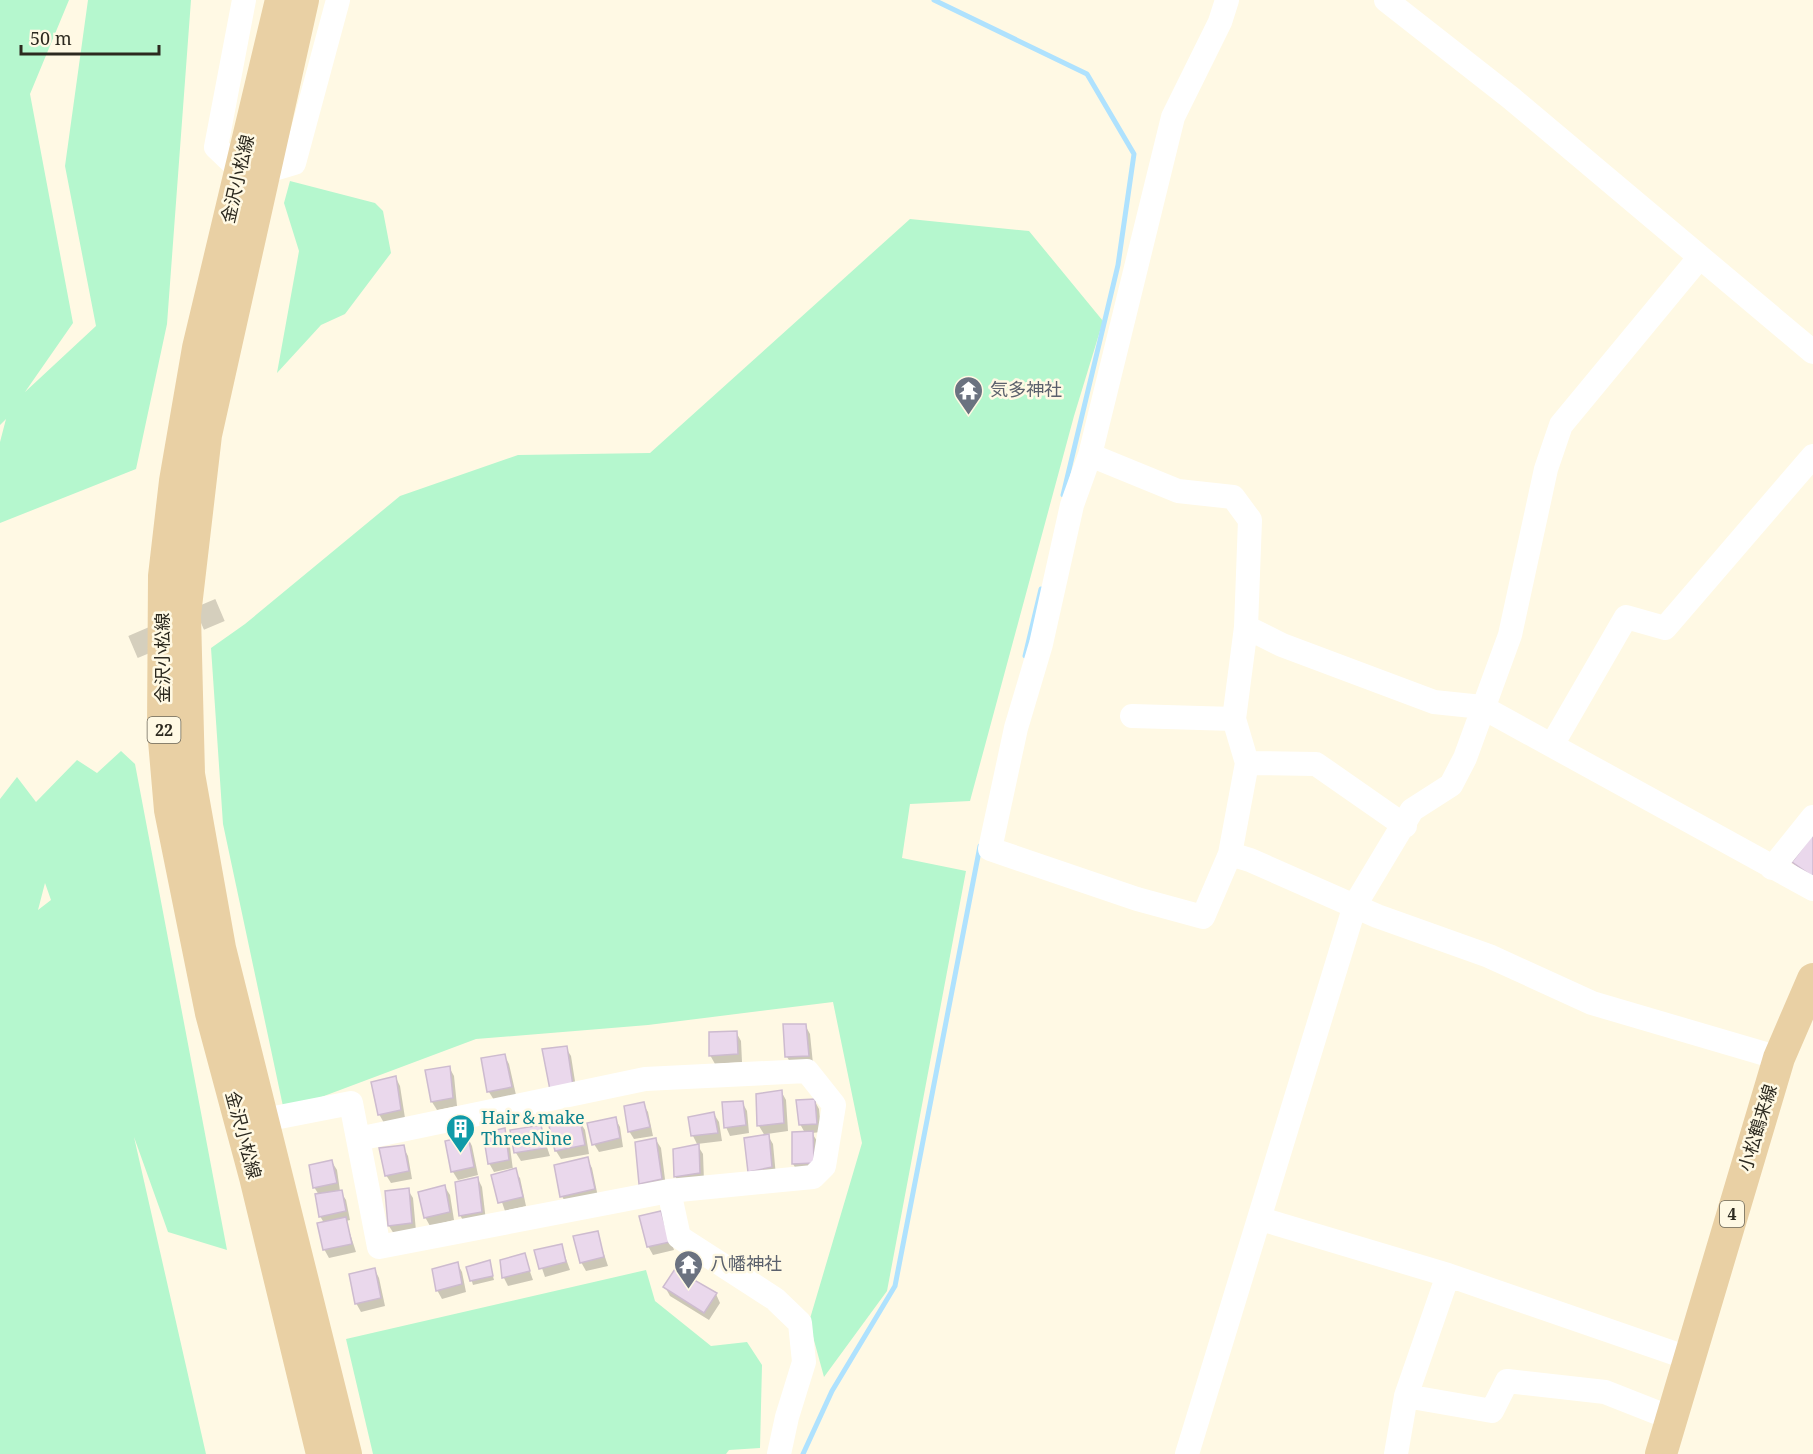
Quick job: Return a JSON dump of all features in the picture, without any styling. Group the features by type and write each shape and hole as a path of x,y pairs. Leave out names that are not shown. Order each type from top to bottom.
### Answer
{"main road":[{"name":"金沢小松線","path":"281,0 206,435 185,615 189,774 220,948 346,1454"},
{"name":"金沢小松線","path":"303,0 198,348 175,481 164,576 164,729 170,810 208,1002 255,1177 322,1454"},
{"name":"小松鶴来線","path":"1661,1454 1779,1058 1813,979"}],"street":[{"path":"244,0 216,147 252,171 294,163 338,0"},
{"path":"1090,455 1178,491 1233,497 1250,520 1246,627 1233,719 1247,763 1230,855 1203,917 1137,898 990,849 1016,728 1041,644 1072,505 1090,455 1173,117 1220,22 1227,0"},
{"path":"1386,0 1511,98 1813,352"},
{"path":"1187,1454 1261,1219 1355,904 1405,826 1412,810 1450,785 1465,758 1510,635 1546,469 1561,425 1699,258"},
{"path":"1552,746 1626,617 1665,628 1813,456"},
{"path":"1246,627 1282,645 1434,702 1482,707 1813,889"},
{"path":"1132,716 1233,719"},
{"path":"1247,763 1316,764 1405,826"},
{"path":"1772,868 1813,817"},
{"path":"1230,855 1355,904 1377,916 1488,956 1592,1003 1779,1058"},
{"path":"264,1120 351,1103 358,1139 379,1246 669,1191 813,1177 824,1166 834,1105 807,1071 645,1079 358,1139"},
{"path":"669,1191 679,1237 775,1299 800,1323 804,1362 787,1417 779,1454"},
{"path":"1261,1219 1448,1275 1688,1358"},
{"path":"1396,1454 1406,1396 1448,1275"},
{"path":"1406,1396 1492,1411 1507,1381 1605,1392 1671,1418"}],"green space":[{"path":"0,0 69,0 30,94 73,323 25,392 96,326 65,166 88,0 191,0 167,324 136,469 0,523 0,442 6,419 0,425"},
{"path":"290,181 375,203 383,211 391,253 345,314 321,325 277,373 299,251 284,203"},
{"path":"910,219 1029,231 1103,321 1074,416 970,801 910,804 902,858 966,871 887,1291 824,1377 809,1322 862,1143 833,1002 648,1025 476,1039 284,1111 223,824 211,648 245,624 400,496 518,455 650,453"},
{"path":"121,751 135,764 227,1250 168,1232 134,1137 206,1454 0,1454 0,799 17,777 36,802 77,760 97,773","holes":["45,883 51,900 38,910"]},
{"path":"646,1270 655,1301 711,1346 747,1342 762,1365 760,1448 729,1450 726,1454 373,1454 346,1339"}],"building":[{"path":"1813,834 1813,877 1792,862"},
{"path":"783,1024 806,1024 809,1056 785,1057"},
{"path":"737,1031 738,1054 709,1056 709,1032"},
{"path":"567,1046 573,1086 550,1090 542,1049"},
{"path":"505,1054 512,1087 487,1092 481,1058"},
{"path":"450,1066 453,1098 431,1102 425,1070"},
{"path":"396,1076 401,1110 378,1115 371,1082"},
{"path":"782,1090 784,1123 757,1126 756,1094"},
{"path":"815,1099 817,1124 799,1125 796,1100"},
{"path":"743,1101 746,1125 724,1128 722,1102"},
{"path":"644,1102 650,1127 628,1132 624,1106"},
{"path":"714,1112 718,1133 691,1136 688,1117"},
{"path":"616,1117 620,1138 592,1145 587,1123"},
{"path":"580,1120 585,1145 555,1151 549,1126"},
{"path":"541,1125 546,1148 514,1153 510,1130"},
{"path":"505,1128 509,1160 488,1164 483,1133"},
{"path":"813,1131 814,1163 792,1164 792,1132"},
{"path":"769,1134 772,1167 748,1172 744,1138"},
{"name":"Hair＆make ThreeNine","path":"468,1136 474,1167 451,1172 445,1141"},
{"path":"656,1138 662,1179 639,1184 635,1142"},
{"path":"699,1144 700,1173 674,1177 673,1149"},
{"path":"404,1145 409,1171 385,1176 379,1148"},
{"path":"588,1157 595,1189 560,1197 554,1165"},
{"path":"332,1160 337,1183 313,1188 309,1165"},
{"path":"516,1168 523,1197 498,1203 491,1175"},
{"path":"478,1177 482,1212 459,1216 455,1182"},
{"path":"445,1185 450,1212 424,1218 418,1192"},
{"path":"409,1188 412,1223 388,1226 385,1191"},
{"path":"342,1190 346,1211 319,1217 315,1194"},
{"path":"661,1211 670,1242 647,1247 639,1216"},
{"path":"346,1217 352,1244 323,1250 317,1223"},
{"path":"598,1231 604,1257 580,1263 573,1236"},
{"path":"562,1244 566,1262 539,1269 534,1250"},
{"path":"525,1253 530,1271 502,1278 500,1260"},
{"path":"490,1260 493,1276 470,1281 466,1267"},
{"path":"458,1262 462,1284 436,1291 432,1269"},
{"path":"375,1268 381,1298 355,1304 349,1274"},
{"path":"675,1269 717,1293 704,1313 663,1287"}],"waterway":[{"path":"934,0 1087,74 1134,154 1118,265 1063,495"},
{"path":"1025,656 1041,589"},
{"path":"803,1454 832,1391 895,1286 980,846"}],"tunnel":[{"path":"133,647 220,610"}],"place":[{"name":"気多神社","path":"969,416"},
{"name":"Hair＆make ThreeNine","path":"460,1154"},
{"name":"八幡神社","path":"689,1290"}]}
